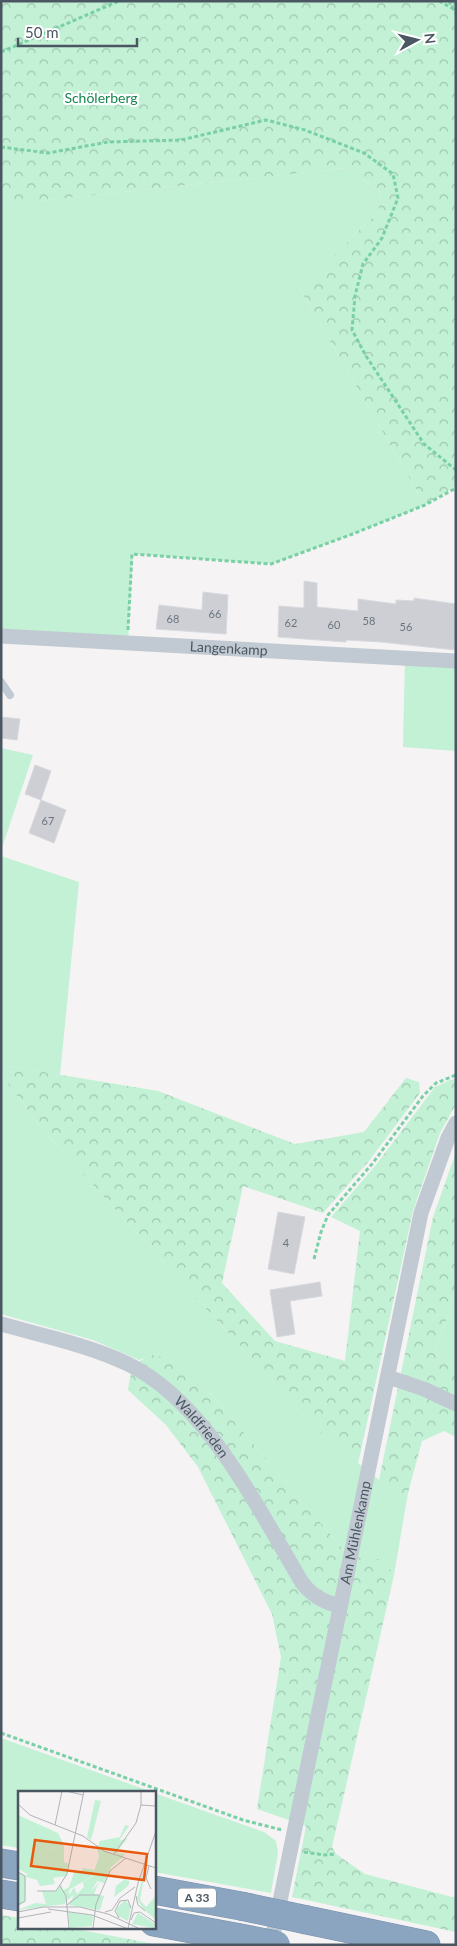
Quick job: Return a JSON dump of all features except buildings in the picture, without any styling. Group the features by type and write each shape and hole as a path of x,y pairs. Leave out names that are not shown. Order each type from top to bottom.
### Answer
{"highway":[{"path":"1,1863 18,1866"},
{"name":"A 33","path":"155,1890 241,1906 426,1945"},
{"path":"1,1894 18,1897"},
{"name":"A 33","path":"155,1922 276,1945"}],"street":[{"name":"Langenkamp","path":"1,636 456,661"},
{"name":"Am Mühlenkamp","path":"271,1945 422,1213 448,1138 456,1123"},
{"name":"Waldfrieden","path":"1,1324 92,1349 129,1365 160,1386 187,1410 212,1438 244,1485 303,1584 312,1595 328,1603 340,1606"},
{"path":"388,1377 424,1389 456,1404"}],"lane":[{"path":"1,682 10,695"}],"path":[{"path":"1,52 119,1"},
{"path":"439,1 452,8"},
{"path":"449,1 456,14"},
{"path":"452,8 455,1"},
{"path":"1,147 48,153 108,142 181,140 266,120 305,130 364,153 393,174 398,198 382,238 363,264 355,296 352,330 366,356 424,444 456,470"},
{"path":"128,643 132,554 271,564 425,505 456,488"},
{"path":"314,1259 321,1232 328,1216 372,1164 423,1096 436,1083 456,1075"},
{"path":"1,1734 243,1820 294,1833"},
{"path":"290,1850 325,1855 336,1854"}],"green space":[{"name":"Schölerberg","path":"1,1 456,1 456,486 425,505 300,289 378,212 380,192 346,168 2,205"},
{"path":"346,168 380,192 378,212 300,289 425,505 271,564 133,554 128,643 1,636 1,205"},
{"path":"405,659 456,661 456,751 403,747"},
{"path":"1,748 33,755 1,851"},
{"path":"1,856 79,882 60,1075 1,1065"},
{"path":"1,1065 158,1091 295,1144 364,1132 406,1078 419,1082 420,1093 369,1161 323,1213 243,1186 222,1283 275,1341 345,1361 360,1231 331,1217 375,1166 435,1087 456,1079 456,1104 440,1133 413,1211 358,1464 315,1428 44,1131 1,1075"},
{"path":"1,1075 44,1131 315,1428 397,1493 408,1493 394,1575 383,1559 362,1559 342,1548 192,1372 152,1355 139,1360 93,1340 1,1314"},
{"path":"456,1152 456,1290 435,1354 456,1370 456,1437 444,1431 422,1441 408,1493 397,1493 379,1480 433,1217"},
{"path":"456,1290 456,1370 435,1354"},
{"path":"152,1355 174,1359 192,1372 342,1548 362,1559 383,1559 394,1575 332,1847 336,1854 365,1874 456,1898 456,1932 292,1897 306,1826 257,1809 281,1657 272,1614 198,1467 166,1425 128,1390 130,1378 136,1364"},
{"path":"1,1738 149,1791 18,1791 18,1848 1,1845"},
{"path":"155,1793 264,1832 276,1841 278,1853 271,1893 155,1872"},
{"path":"1,1915 18,1918 18,1928 71,1928 159,1945 1,1945"}]}
